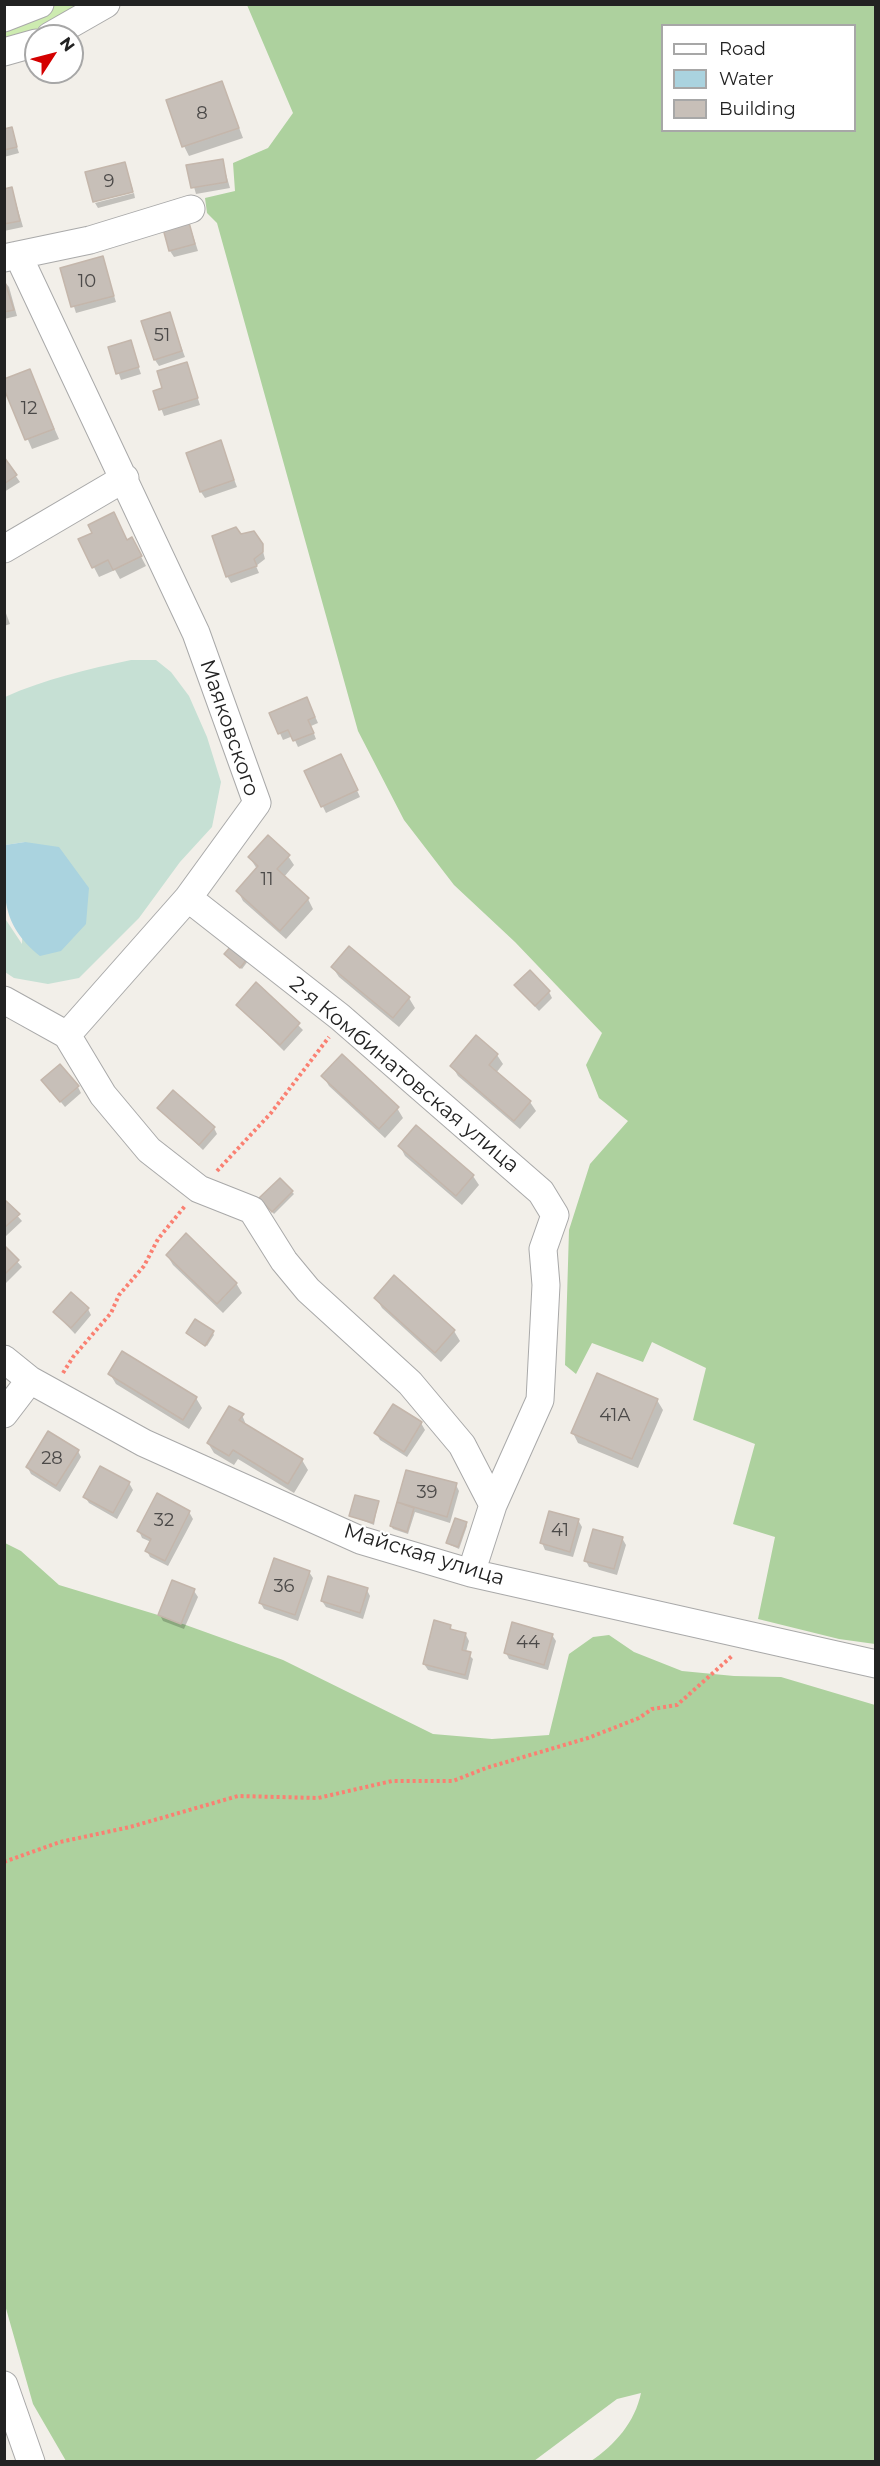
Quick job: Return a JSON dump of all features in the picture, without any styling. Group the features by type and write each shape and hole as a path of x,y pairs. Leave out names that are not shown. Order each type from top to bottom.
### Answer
{"street":[{"path":"4,18 40,4"},
{"path":"71,24 106,4"},
{"path":"4,52 24,46"},
{"path":"11,257 90,240 191,209"},
{"name":"Маяковского","path":"11,257 125,478 196,633 257,803 188,898 67,1035"},
{"path":"4,549 125,478"},
{"name":"2-я Комбинатовская улица","path":"188,898 340,1017 541,1192 555,1215 543,1249 546,1285 540,1400 493,1505"},
{"path":"4,1000 67,1035 103,1095 149,1150 199,1189 252,1210 284,1261 308,1290 411,1383 462,1444 493,1505 471,1573"},
{"name":"Майская улица","path":"4,1359 30,1380 144,1443 360,1540 471,1573 876,1664"},
{"path":"4,1413 30,1380"},
{"path":"4,2385 31,2462"}],"path":[{"path":"4,1862 60,1842 130,1827 238,1796 318,1798 392,1781 453,1781 486,1768 588,1738 639,1718 652,1709 677,1705 723,1663 757,1637"}],"green space":[{"path":"4,5 98,5 56,24 24,24 24,38 5,47"},
{"path":"247,5 875,5 875,1644 839,1639 758,1619 775,1537 733,1524 755,1444 693,1420 706,1368 652,1342 643,1362 592,1343 576,1374 565,1365 569,1230 590,1164 628,1121 599,1098 586,1065 602,1033 515,942 454,885 404,820 358,731 217,223 207,213 205,198 235,191 233,163 268,148 293,113"},
{"path":"131,660 156,660 171,672 189,696 207,737 221,782 212,827 180,862 139,918 79,978 48,984 14,978 5,972 4,917 22,944 25,842 5,845 5,697 67,675"},
{"path":"5,1543 21,1551 59,1585 158,1615 283,1660 433,1734 492,1739 549,1735 569,1654 593,1637 609,1635 634,1652 682,1671 734,1676 781,1677 875,1705 875,2461 591,2461 623,2432 634,2414 641,2393 617,2399 534,2461 66,2461 33,2404 5,2305"}],"water":[{"path":"25,842 59,847 89,888 86,924 61,951 40,956 27,944 11,920 5,894 5,845"}],"building":[{"path":"222,81 239,128 182,147 166,100"},
{"path":"12,127 17,147 4,150 4,129"},
{"path":"223,159 227,182 191,188 186,165"},
{"path":"125,162 133,192 93,202 85,172"},
{"path":"12,187 20,221 4,224 4,189"},
{"path":"188,219 195,244 169,251 162,225"},
{"path":"103,256 114,296 71,307 60,268"},
{"path":"4,279 14,310 4,312"},
{"path":"170,312 182,351 154,360 141,321"},
{"path":"131,340 139,367 116,374 108,347"},
{"path":"187,362 198,398 159,410 153,391 162,388 157,371"},
{"path":"30,369 54,429 25,440 4,389 4,379"},
{"path":"221,440 234,480 200,492 186,453"},
{"path":"4,457 17,475 4,484"},
{"path":"114,512 127,540 132,537 142,556 113,570 108,560 92,568 78,539 92,533 88,525"},
{"path":"236,527 241,534 254,531 263,544 263,552 254,559 257,566 226,577 212,536"},
{"path":"307,697 315,717 308,720 314,733 293,741 288,730 278,734 269,713"},
{"path":"341,754 358,790 321,807 304,771"},
{"path":"268,835 290,855 277,869 309,898 280,931 236,891 258,866 248,857"},
{"path":"233,944 248,958 240,968 224,954"},
{"path":"349,946 410,997 393,1018 331,967"},
{"path":"530,970 550,991 535,1006 514,985"},
{"path":"256,982 300,1023 280,1045 236,1005"},
{"path":"476,1035 498,1054 489,1065 531,1101 514,1121 450,1066"},
{"path":"342,1054 399,1107 379,1129 321,1076"},
{"path":"60,1064 79,1086 60,1102 41,1080"},
{"path":"173,1090 215,1127 199,1145 157,1108"},
{"path":"416,1125 474,1175 456,1196 398,1146"},
{"path":"280,1178 293,1191 272,1212 259,1198"},
{"path":"4,1199 20,1214 4,1228"},
{"path":"186,1233 237,1283 217,1304 166,1255"},
{"path":"4,1245 19,1260 4,1275"},
{"path":"394,1275 455,1330 435,1353 374,1298"},
{"path":"71,1292 89,1308 71,1328 53,1312"},
{"path":"195,1319 214,1331 205,1346 186,1333"},
{"path":"122,1351 197,1397 183,1420 108,1374"},
{"path":"597,1373 658,1399 632,1459 571,1433"},
{"path":"393,1404 422,1422 404,1452 374,1433"},
{"path":"229,1406 244,1414 239,1420 303,1459 288,1484 233,1450 229,1456 207,1443"},
{"path":"48,1431 79,1450 56,1486 26,1467"},
{"path":"100,1466 130,1482 113,1513 83,1497"},
{"path":"406,1470 457,1483 447,1517 397,1502"},
{"path":"157,1493 190,1511 165,1561 145,1551 151,1539 137,1531"},
{"path":"355,1495 379,1501 373,1523 349,1516"},
{"path":"397,1502 414,1508 407,1532 390,1526"},
{"path":"549,1511 579,1519 570,1552 540,1543"},
{"path":"455,1518 467,1522 458,1547 446,1543"},
{"path":"593,1529 623,1537 614,1569 584,1561"},
{"path":"274,1558 310,1571 295,1615 259,1603"},
{"path":"328,1576 368,1588 360,1613 321,1601"},
{"path":"172,1580 195,1589 181,1624 158,1615"},
{"path":"434,1620 451,1625 450,1629 466,1633 462,1650 471,1652 465,1675 423,1664"},
{"path":"512,1622 553,1634 544,1665 504,1653"}]}
